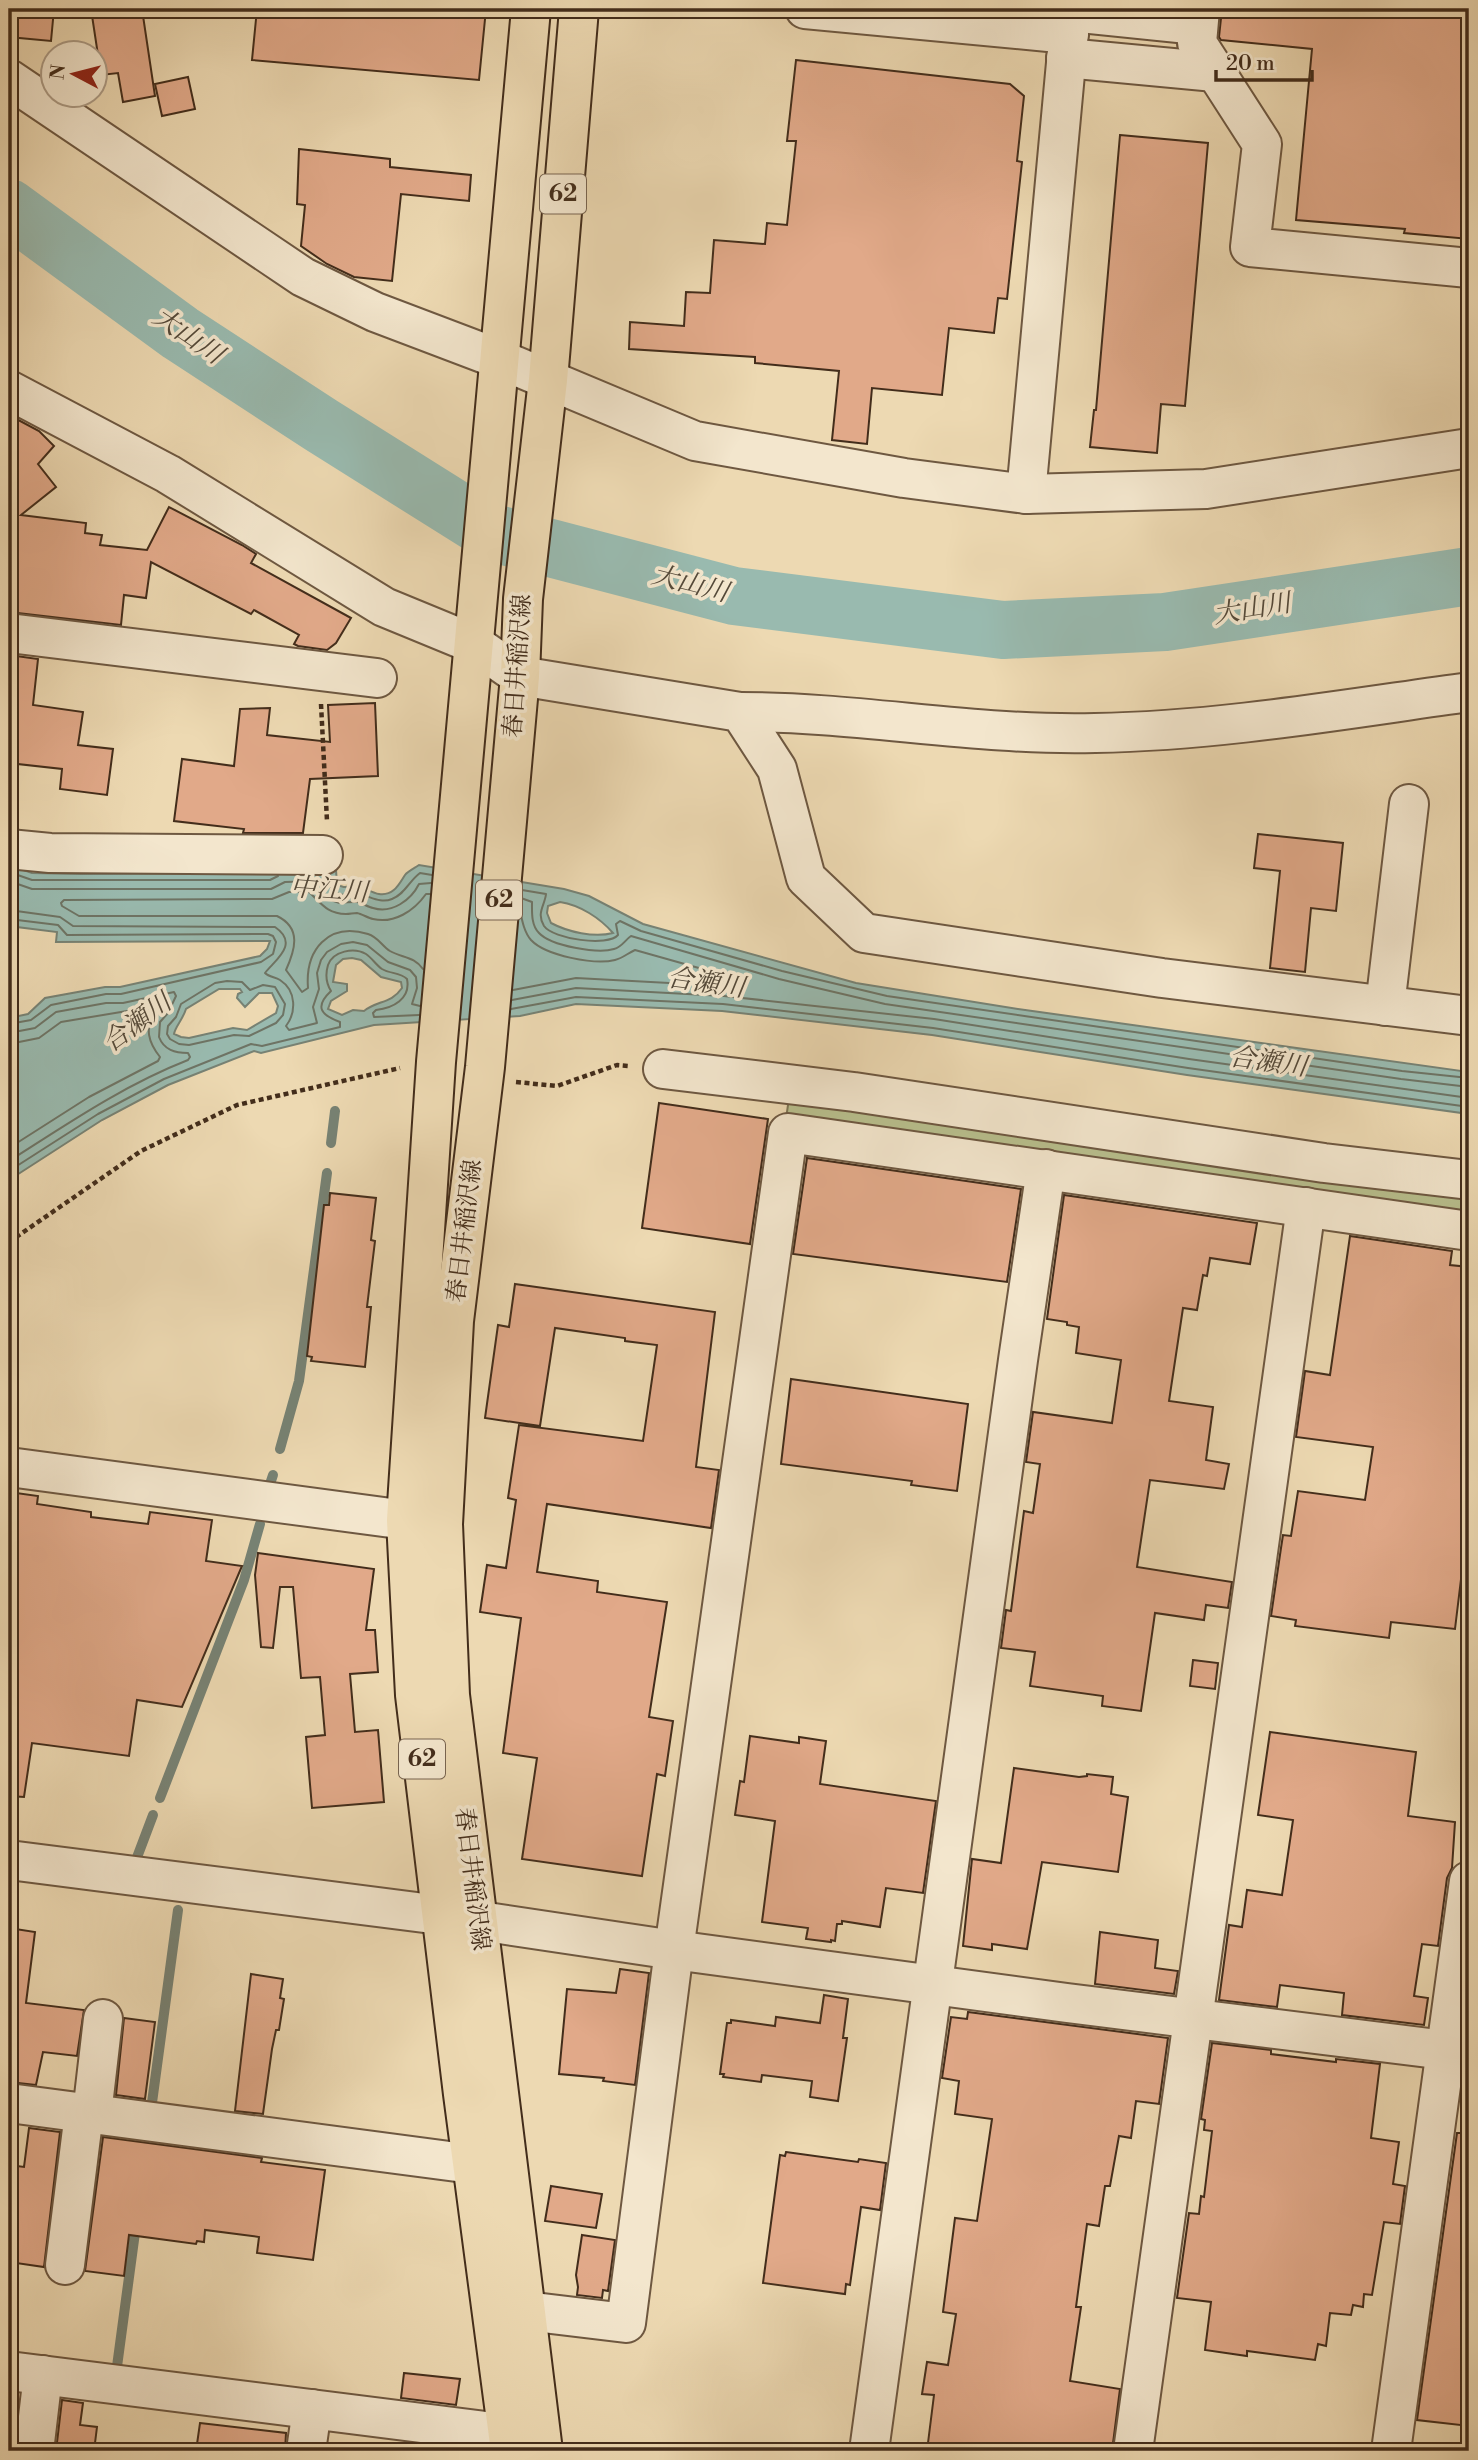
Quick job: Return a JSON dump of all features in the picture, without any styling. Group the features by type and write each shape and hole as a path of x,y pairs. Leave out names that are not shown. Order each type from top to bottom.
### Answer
{"main road":[{"name":"春日井稲沢線","path":"509,2442 440,1915 415,1695 406,1520 436,1068 531,9"},
{"name":"春日井稲沢線","path":"543,2451 450,1695 443,1524 454,1321 484,1073 520,676 523,599 548,380 579,9"}],"street":[{"path":"804,9 1069,28 1199,17 1197,43 1262,144 1250,247 1469,268"},
{"path":"1026,494 1069,28"},
{"path":"1069,28 1215,72"},
{"path":"9,79 303,277 375,312 499,359 695,441 904,478 1026,494 1206,489 1469,448"},
{"path":"9,390 168,474 384,607 474,644 520,676 740,712 785,712 984,729 1094,733 1240,723 1469,692"},
{"path":"9,633 377,678"},
{"path":"740,712 777,769 806,878 864,933 1162,978 1469,1016"},
{"path":"1385,1006 1409,804"},
{"path":"9,849 50,853 323,855"},
{"path":"663,1069 854,1092 1324,1163 1469,1180"},
{"path":"526,2311 626,2323 674,1950 788,1133 1469,1231"},
{"path":"869,2451 1046,1169"},
{"path":"1133,2451 1306,1207"},
{"path":"9,1467 406,1520"},
{"path":"9,1860 440,1915 934,1985 1459,2051"},
{"path":"1391,2451 1459,2051 1469,1881"},
{"path":"65,2265 103,2019"},
{"path":"9,2103 472,2164"},
{"path":"34,2451 26,2373 312,2409 509,2442"},
{"path":"306,2451 312,2409"}],"path":[{"path":"320,671 328,840 323,855"},
{"path":"484,1073 557,1086 617,1065 663,1069"},
{"path":"9,1242 141,1151 237,1105 399,1068 436,1068"}],"green space":[{"path":"790,1091 1469,1189 1469,1219 786,1119"}],"water":[{"path":"9,865 32,873 81,874 271,873 330,865 336,870 337,884 340,886 358,886 384,894 395,889 406,874 419,865 564,889 589,896 643,924 856,983 1018,1009 1469,1072 1469,1114 1187,1075 932,1035 722,1011 576,1004 520,1016 374,1025 261,1053 254,1051 168,1085 102,1120 9,1180 9,1018 28,1014 45,998 105,987 120,987 260,956 270,941 56,942 57,932 9,926","holes":["560,902 589,913 613,933 581,933 551,923 547,913 548,906","343,959 361,960 381,977 401,982 402,988 393,997 364,1011 353,1010 342,1015 328,1009 331,1001 347,991 347,984 333,982 336,965","219,989 240,989 242,992 237,998 245,1007 259,993 272,993 278,1006 276,1013 247,1030 233,1028 189,1038 174,1034 186,1009"]}],"building":[{"path":"12,9 54,9 51,38 9,37"},
{"path":"91,9 142,9 155,96 123,102 118,73 108,74 108,38 95,38"},
{"path":"257,9 486,9 479,80 252,60"},
{"path":"1222,9 1469,9 1469,239 1404,233 1405,229 1296,220 1312,49 1221,40"},
{"path":"796,60 1010,84 1024,96 1017,161 1022,162 1007,299 998,298 994,333 949,328 942,395 872,388 867,444 832,440 839,371 755,363 755,357 629,349 630,322 684,326 686,292 710,293 714,240 765,244 767,223 787,225 796,141 787,141"},
{"path":"188,77 195,109 162,116 155,84"},
{"path":"1120,135 1208,143 1185,406 1161,404 1157,453 1090,447 1096,410"},
{"path":"299,149 390,159 390,167 471,175 469,201 401,194 392,281 354,277 327,264 301,246 305,205 297,204"},
{"path":"9,415 39,431 54,446 38,464 56,487 21,515 86,523 85,533 102,535 100,545 147,550 169,507 242,545 256,554 251,563 351,618 336,643 327,650 298,646 294,644 299,635 254,610 251,614 151,562 146,598 124,595 121,625 9,612"},
{"path":"9,655 38,659 33,705 83,712 78,745 113,749 107,795 60,789 62,769 9,763"},
{"path":"375,703 378,776 310,779 303,833 243,833 244,829 174,821 182,759 234,766 240,709 270,708 267,735 330,742 328,705"},
{"path":"1258,834 1343,843 1336,911 1311,908 1305,972 1270,968 1280,871 1254,868"},
{"path":"659,1103 768,1119 750,1244 642,1228"},
{"path":"807,1158 1021,1189 1007,1282 793,1254"},
{"path":"330,1193 376,1198 371,1240 375,1241 367,1307 371,1307 365,1367 311,1361 312,1357 307,1356 324,1205 329,1205"},
{"path":"1064,1195 1257,1223 1250,1264 1210,1258 1207,1276 1203,1275 1197,1310 1183,1308 1169,1401 1213,1407 1206,1460 1229,1464 1224,1489 1150,1480 1137,1567 1232,1582 1228,1608 1206,1605 1204,1620 1155,1613 1141,1711 1102,1706 1103,1696 1030,1686 1035,1652 1001,1648 1006,1610 1011,1611 1024,1511 1033,1513 1040,1464 1026,1462 1033,1412 1112,1423 1121,1360 1076,1353 1079,1327 1047,1319"},
{"path":"1350,1236 1452,1251 1450,1265 1469,1267 1469,1513 1455,1629 1391,1622 1389,1638 1295,1626 1296,1620 1271,1616 1283,1535 1291,1536 1298,1491 1365,1500 1373,1447 1296,1437 1305,1371 1330,1375"},
{"path":"515,1284 715,1312 696,1467 719,1470 711,1528 547,1504 537,1572 598,1581 597,1592 667,1602 649,1717 673,1721 665,1776 657,1774 642,1876 522,1859 537,1758 503,1753 521,1618 480,1612 487,1565 506,1568 516,1500 508,1498 519,1425 643,1441 657,1345 555,1328 540,1426 485,1418 498,1325 509,1327"},
{"path":"791,1379 968,1404 957,1491 911,1485 912,1481 781,1464"},
{"path":"9,1492 38,1496 37,1504 91,1512 91,1517 148,1524 150,1512 212,1520 206,1561 242,1566 182,1707 137,1700 129,1756 32,1743 24,1797 9,1796"},
{"path":"258,1553 374,1569 366,1630 375,1630 378,1672 350,1674 355,1732 378,1730 384,1802 312,1808 306,1737 325,1735 320,1677 301,1678 293,1587 280,1587 273,1648 261,1647 255,1575"},
{"path":"1193,1660 1218,1663 1215,1689 1190,1686"},
{"path":"1270,1732 1416,1752 1408,1816 1455,1822 1452,1868 1447,1878 1438,1946 1422,1944 1414,1996 1428,1998 1424,2025 1342,2015 1344,1993 1280,1985 1277,2007 1219,2000 1229,1925 1242,1927 1247,1890 1282,1895 1293,1820 1258,1815"},
{"path":"750,1736 799,1743 799,1737 826,1741 820,1784 936,1801 923,1893 886,1888 880,1927 842,1921 842,1924 837,1924 835,1941 831,1942 806,1939 808,1928 762,1922 775,1821 735,1815 740,1781 744,1782"},
{"path":"1014,1768 1079,1777 1087,1774 1113,1777 1111,1794 1128,1797 1118,1872 1042,1862 1027,1949 992,1944 992,1950 963,1946 972,1859 1001,1863"},
{"path":"9,1928 35,1932 26,2003 84,2010 77,2056 43,2052 36,2085 9,2082 12,2008 9,2008"},
{"path":"1100,1932 1158,1940 1155,1968 1178,1971 1174,1994 1095,1984"},
{"path":"620,1969 649,1973 635,2085 603,2081 604,2078 559,2074 567,1989 616,1993"},
{"path":"251,1974 283,1979 280,1998 284,1999 279,2030 276,2030 272,2049 263,2114 235,2111"},
{"path":"824,1995 848,1999 843,2038 847,2038 838,2101 810,2097 812,2081 762,2075 761,2082 723,2077 724,2074 720,2074 727,2023 731,2023 731,2020 775,2026 776,2017 820,2023"},
{"path":"968,2012 1168,2038 1159,2104 1136,2101 1131,2138 1119,2136 1110,2186 1105,2186 1099,2226 1087,2224 1076,2307 1081,2307 1070,2381 1120,2389 1112,2451 1087,2447 1086,2451 927,2451 934,2395 922,2394 927,2362 948,2365 956,2314 943,2312 955,2218 977,2221 992,2119 955,2114 959,2081 942,2078 951,2017 967,2019"},
{"path":"124,2018 155,2022 145,2099 116,2095"},
{"path":"1212,2043 1271,2050 1271,2054 1380,2064 1371,2138 1399,2142 1393,2184 1405,2186 1400,2224 1384,2222 1372,2295 1364,2294 1363,2307 1353,2305 1351,2315 1330,2313 1326,2346 1318,2344 1315,2360 1247,2351 1247,2356 1205,2350 1211,2302 1177,2298 1189,2213 1199,2214 1201,2196 1204,2197 1212,2131 1204,2130 1205,2120 1201,2119"},
{"path":"29,2128 60,2132 44,2267 9,2262 9,2165 24,2167"},
{"path":"1457,2133 1469,2133 1469,2426 1417,2420"},
{"path":"103,2137 262,2158 261,2162 325,2170 313,2260 257,2253 259,2237 205,2230 204,2242 197,2241 196,2244 129,2235 124,2276 85,2271"},
{"path":"786,2152 886,2163 880,2210 861,2207 850,2285 846,2284 845,2294 763,2283 780,2155 785,2156"},
{"path":"551,2186 602,2194 596,2228 545,2221"},
{"path":"582,2235 615,2240 608,2291 603,2290 602,2298 577,2295 576,2275"},
{"path":"404,2373 460,2379 456,2405 401,2398"},
{"path":"62,2400 83,2403 80,2425 97,2427 94,2451 56,2451"},
{"path":"200,2423 286,2433 285,2451 196,2451"}],"waterway":[{"name":"大山川","path":"9,208 180,333 493,533 734,596 1003,630 1165,622 1469,576"},
{"path":"331,1143 335,1111"},
{"path":"280,1449 299,1381 327,1173"},
{"path":"269,1487 273,1475"},
{"path":"160,1798 244,1580 260,1524"},
{"path":"136,1860 153,1815"},
{"path":"151,2110 178,1910"},
{"path":"116,2374 136,2225"}],"water label":[{"name":"中江川","path":"329,890"},
{"name":"合瀬川","path":"706,983"},
{"name":"合瀬川","path":"137,1023"},
{"name":"合瀬川","path":"1268,1062"}]}
